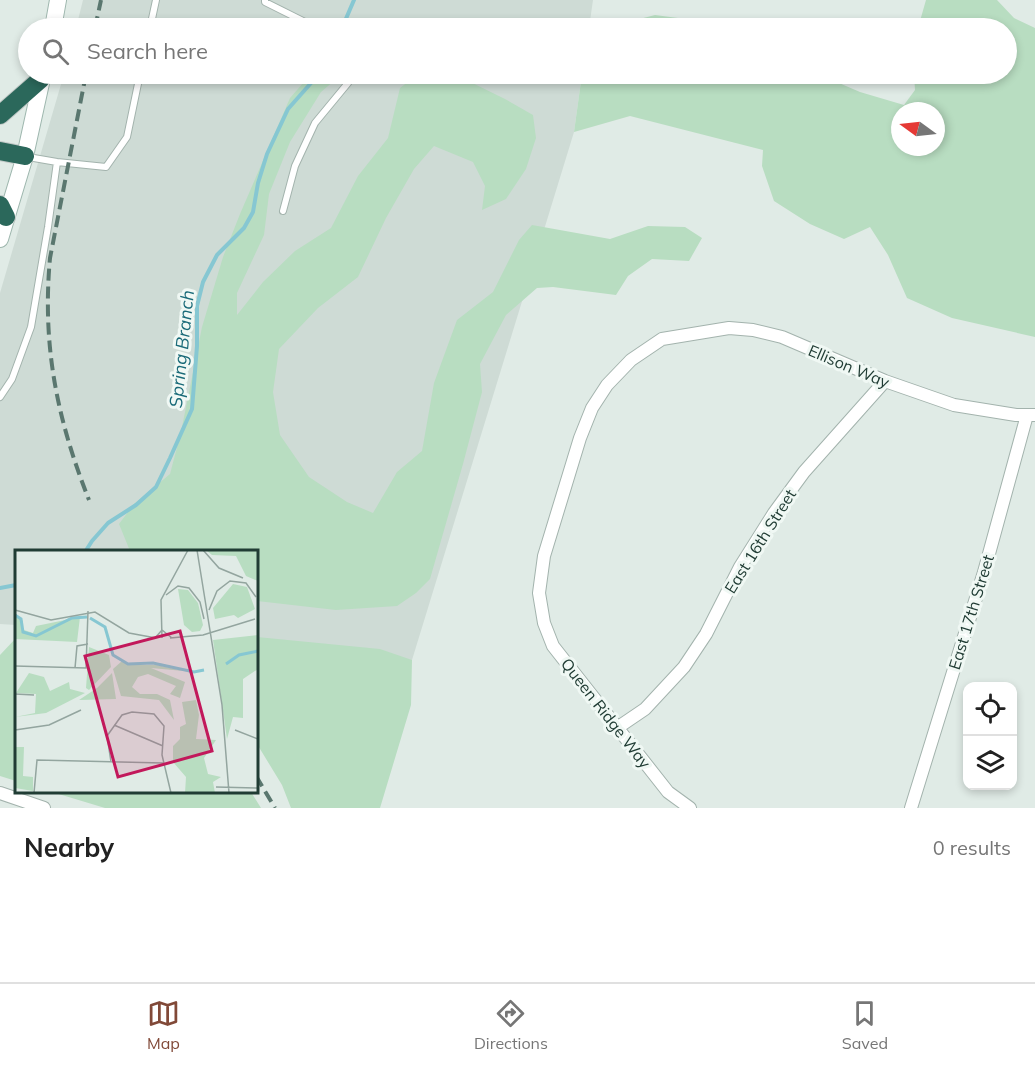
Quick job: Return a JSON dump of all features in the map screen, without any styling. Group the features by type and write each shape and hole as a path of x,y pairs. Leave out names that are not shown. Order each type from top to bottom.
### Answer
{"highway":[{"path":"0,115 33,84"},
{"path":"0,151 25,156"}],"main road":[{"path":"55,18 58,0"},
{"path":"2,226 25,156 40,84"}],"street":[{"name":"Ellison Way","path":"662,339 729,328 753,330 782,337 885,381 954,405 1016,415 1031,415"},
{"name":"Queen Ridge Way","path":"662,339 631,360 607,386 592,408 580,438 544,556 539,593 544,623 553,646 668,792 690,808"},
{"name":"East 16th Street","path":"617,728 645,710 684,667 706,634 740,567 774,513 804,472 885,381"},
{"name":"East 17th Street","path":"910,808 1031,415"},
{"path":"0,793 44,808"}],"lane":[{"path":"152,18 156,0"},
{"path":"265,0 297,18"},
{"path":"25,156 106,167 127,137 138,84"},
{"path":"283,211 296,166 315,123 347,84"},
{"path":"0,397 12,379 31,327 57,162"}],"shaded area":[{"path":"83,0 593,0 590,18 78,18"},
{"path":"61,84 581,84 574,132 412,660 258,646 258,550 15,550 15,625 0,624 0,293"}],"green space":[{"path":"926,0 997,0 1014,18 921,18"},
{"path":"655,15 678,18 643,18"},
{"path":"1017,19 1035,28 1035,337 952,318 907,298 888,255 870,227 844,239 810,224 774,201 762,166 763,150 630,116 574,132 581,84 841,84 894,102 891,102 891,156 945,156 945,102 906,102 915,90 915,84 1017,84"},
{"path":"302,84 330,84 321,92 290,142 269,194 264,235 237,293 237,315 263,282 295,251 331,228 358,176 388,138 400,88 405,84 474,84 533,115 536,138 526,169 506,199 482,210 485,186 473,162 434,146 414,169 386,218 358,277 318,308 279,349 273,392 280,435 309,477 347,502 373,513 397,472 422,451 434,383 457,320 493,292 519,240 532,225 610,239 648,226 685,227 702,238 689,261 652,259 628,276 616,295 553,287 537,288 506,315 480,364 482,392 430,579 416,593 397,606 336,610 258,601 258,550 130,550 119,524 134,504 170,474 181,432 202,327 223,257 290,98"},
{"path":"258,637 380,649 412,660 411,705 380,808 291,808 282,785 258,746"},
{"path":"15,639 15,781 0,776 0,655"},
{"path":"55,793 252,793 261,808 105,808"}],"waterway":[{"name":"Spring Branch","path":"346,18 354,0"},
{"name":"Spring Branch","path":"86,550 108,523 136,505 156,487 170,458 192,409 197,346 197,306 203,282 217,255 244,228 253,212 258,183 267,154 288,109 310,84"},
{"name":"Spring Branch","path":"0,588 15,585"}],"railway":[{"path":"97,18 101,0"},
{"path":"84,84 50,258 48,322 54,382 60,411 89,500"},
{"path":"258,779 275,808"}]}
